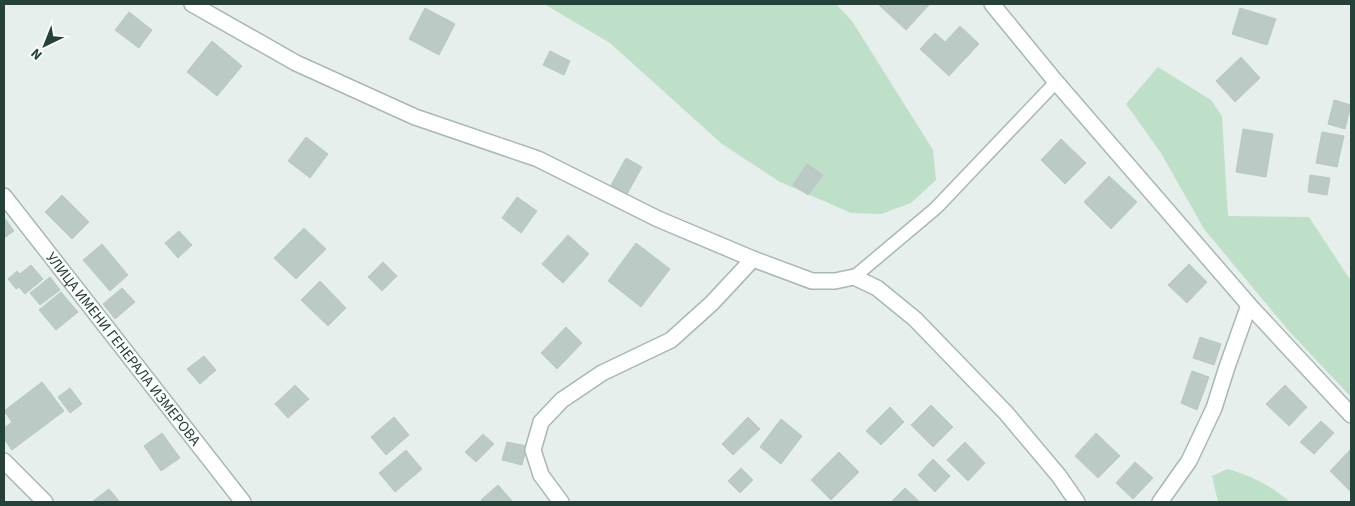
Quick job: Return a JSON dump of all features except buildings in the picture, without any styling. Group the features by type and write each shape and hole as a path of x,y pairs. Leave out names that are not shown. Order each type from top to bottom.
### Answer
{"street":[{"path":"192,4 304,67 414,117 538,158 658,220 812,281 835,281 854,277 877,288 914,319 1006,413 1059,476 1077,502"},
{"path":"992,4 1056,82 1249,306 1351,415"},
{"name":"УЛИЦА ИМЕНИ ГЕНЕРАЛА ИЗМЕРОВА","path":"4,196 243,502"},
{"path":"561,502 541,475 533,450 541,422 562,400 602,373 670,340 712,303 753,259"},
{"path":"1160,502 1189,461 1214,408 1249,306"},
{"path":"4,460 45,502"}],"lane":[{"path":"854,277 936,208 1056,82"}],"green space":[{"path":"544,4 836,4 852,21 933,150 936,180 911,203 881,214 851,213 780,182 722,144 610,43"},
{"path":"1158,67 1211,100 1222,116 1228,216 1309,217 1351,281 1351,397 1288,330 1204,229 1161,153 1126,104"},
{"path":"1227,469 1244,474 1260,482 1290,502 1218,502 1212,476"}]}
